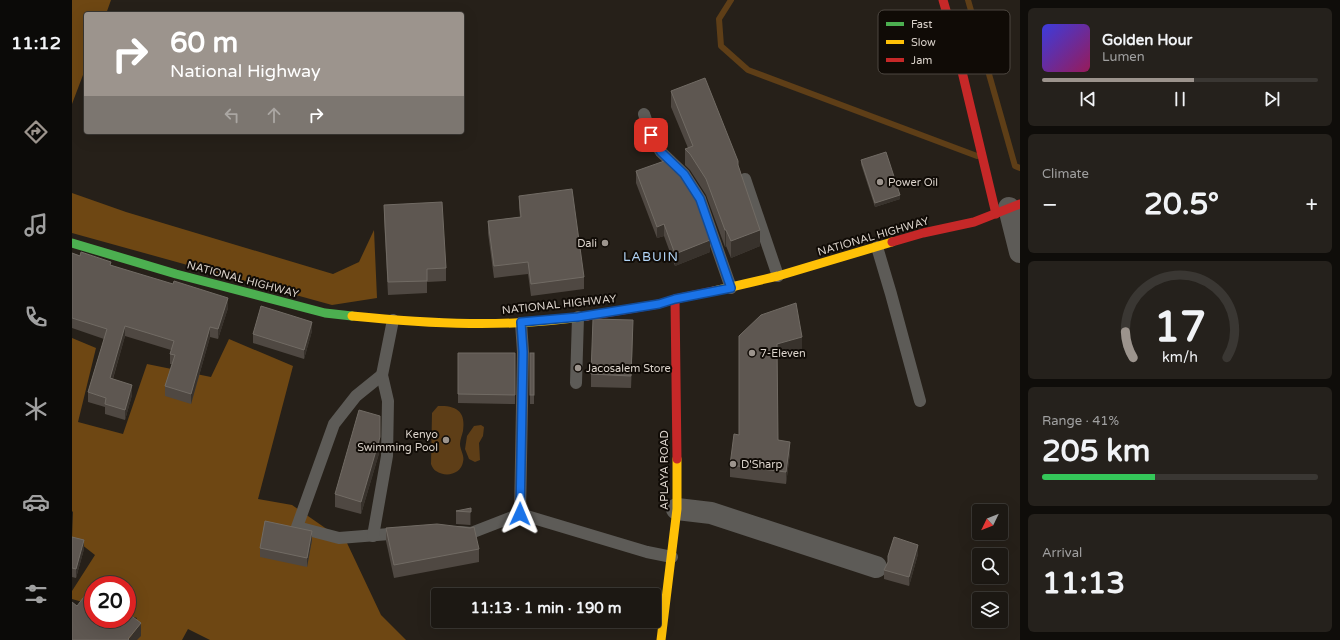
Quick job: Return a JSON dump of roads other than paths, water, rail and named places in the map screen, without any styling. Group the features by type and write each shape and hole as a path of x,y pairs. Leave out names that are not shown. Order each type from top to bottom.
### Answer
{"main road":[{"path":"943,0 946,10"},
{"path":"965,74 1008,209"},
{"name":"NATIONAL HIGHWAY","path":"72,243 176,274 325,313 393,320 457,323 521,322 578,317 659,304 675,299 731,288 778,276 923,233 974,222 1008,209"},
{"name":"APLAYA ROAD","path":"661,640 677,509 675,299"}],"street":[{"path":"1008,209 1020,252"},
{"path":"677,509 710,513 876,567"}],"lane":[{"path":"644,114 651,135 661,152 684,174 700,199 731,288"},
{"path":"745,179 778,276"},
{"path":"877,247 920,401"},
{"path":"576,383 578,317"},
{"path":"373,536 387,456 388,401 382,375 393,320"},
{"path":"520,514 523,352 521,322"},
{"path":"382,375 356,396 334,424 297,527 339,538 416,531"},
{"path":"451,531 471,533 520,514 647,552 672,557"}],"waterway":[{"path":"731,0 719,19 721,46 748,70 977,156"},
{"path":"968,0 971,10"},
{"path":"989,74 1015,166 1020,168"}],"place":[{"name":"Power Oil","path":"880,182"},
{"name":"Dali","path":"605,243"},
{"name":"7-Eleven","path":"752,353"},
{"name":"Jacosalem Store","path":"578,368"},
{"name":"Kenyo Swimming Pool","path":"446,440"},
{"name":"D'Sharp","path":"733,464"}],"district":[{"name":"LABUIN","path":"651,256"}]}
